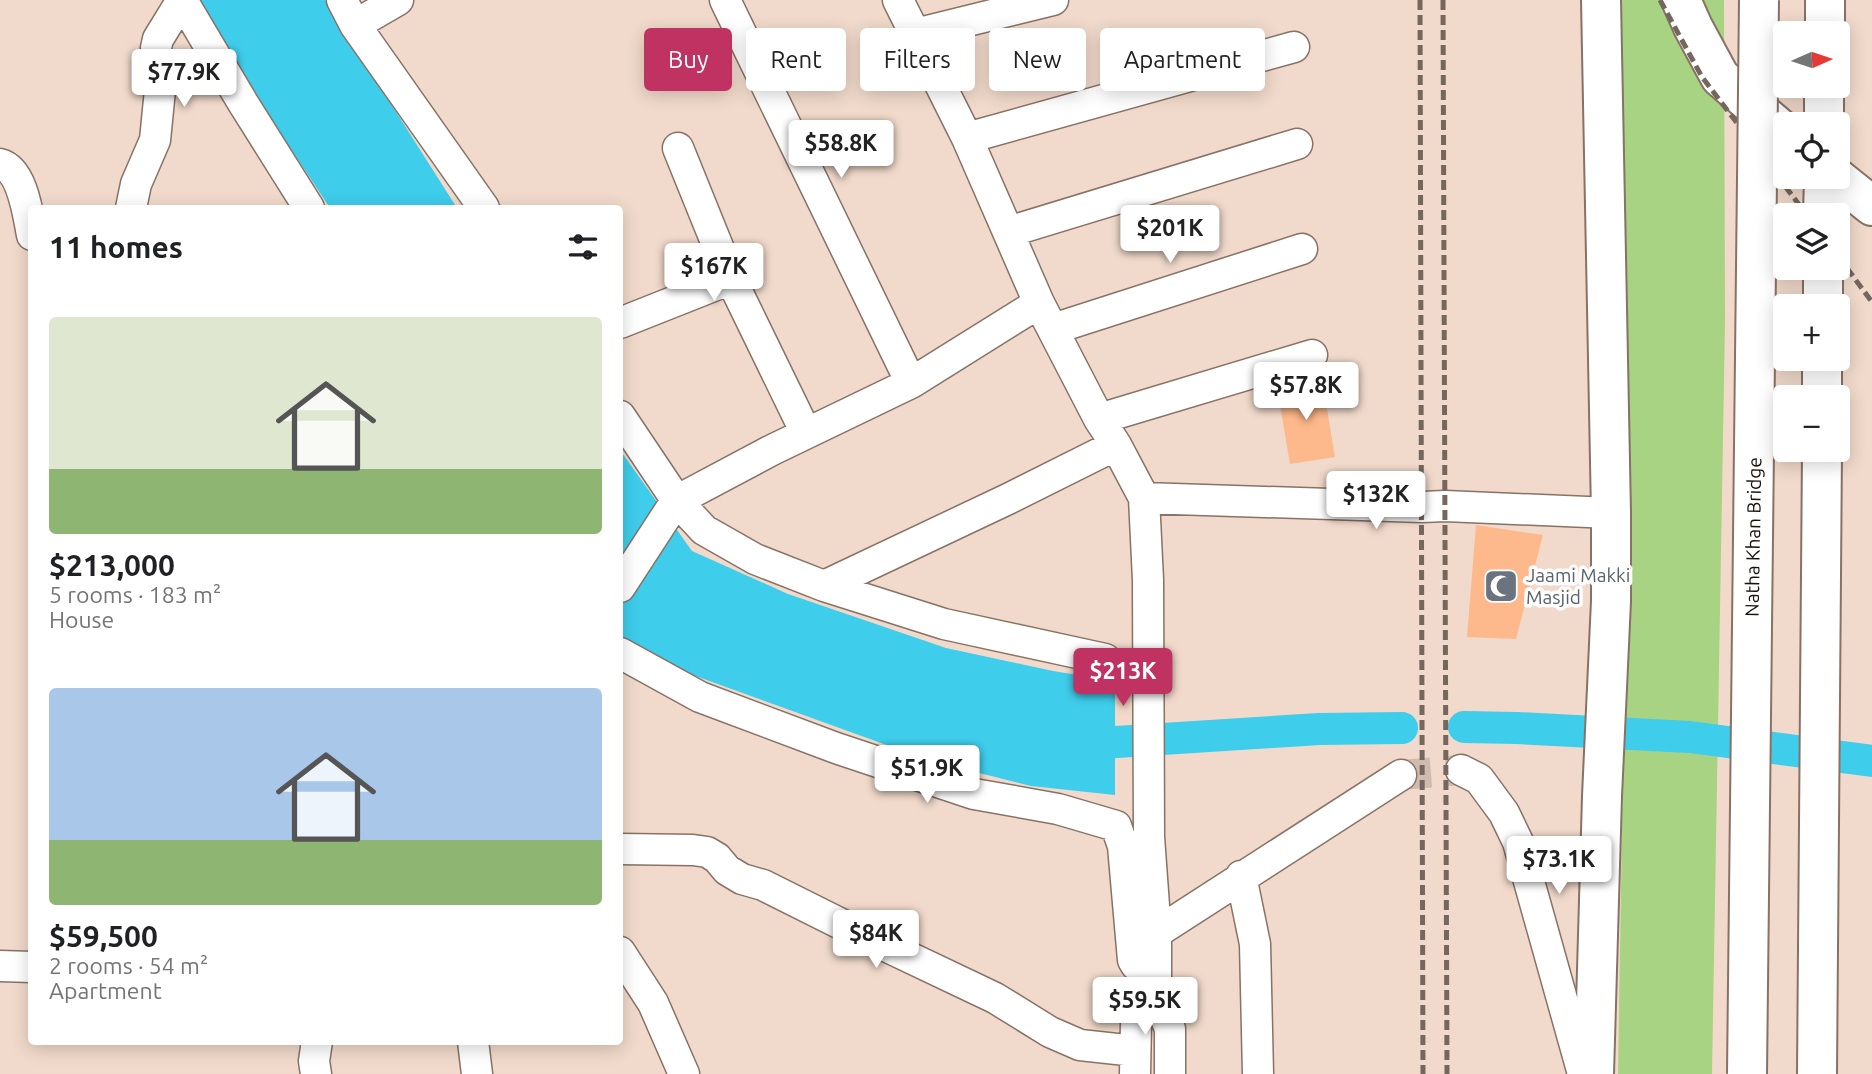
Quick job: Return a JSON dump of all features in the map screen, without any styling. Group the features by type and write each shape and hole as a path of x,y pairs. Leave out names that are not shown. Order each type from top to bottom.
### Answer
{"highway":[{"path":"1594,1074 1611,601 1601,0"},
{"path":"1681,0 1720,78 1773,123"},
{"name":"Natha Khan Bridge","path":"1747,1074 1759,0"},
{"path":"1825,0 1825,21"},
{"path":"1850,188 1872,206"},
{"path":"1817,1074 1822,462"}],"street":[{"path":"132,205 136,184 155,140 161,80 156,48 158,39 182,0 307,205"},
{"path":"398,0 348,12 482,205"},
{"path":"725,0 911,383"},
{"path":"898,0 912,28"},
{"path":"939,28 1052,0"},
{"path":"967,138 1294,47"},
{"path":"944,91 967,138 1039,303 1099,419 1116,444 1144,498 1148,580 1149,837 1156,933 1156,984 1170,1029 1170,1074"},
{"path":"1008,232 1297,144"},
{"path":"678,148 731,279 806,433"},
{"path":"0,164 15,175 28,216"},
{"path":"1053,329 1302,249"},
{"path":"623,322 731,279"},
{"path":"623,582 676,501 806,433 911,383 1039,303"},
{"path":"1099,419 1312,355"},
{"path":"623,421 676,501 704,530 755,559 824,586 944,624 1105,659"},
{"path":"824,586 1008,499 1116,444"},
{"path":"1144,498 1611,513"},
{"path":"623,655 700,697 836,748 974,794 1058,809 1115,826 1123,846 1133,960 1156,984"},
{"path":"1461,771 1479,779 1504,813 1518,842 1583,1074"},
{"path":"1156,933 1401,775"},
{"path":"623,849 707,852 742,880 763,885 995,998 1050,1032 1135,1063 1136,1022 1156,984"},
{"path":"1241,876 1255,944 1258,1074"},
{"path":"623,958 653,1003 684,1074"},
{"path":"0,966 28,967"},
{"path":"316,1045 314,1061 316,1074"},
{"path":"473,1045 477,1074"}],"green space":[{"path":"1612,0 1724,0 1725,321 1712,1074 1618,1074 1624,705"}],"water":[{"path":"200,0 325,0 455,205 328,205 239,71"},
{"path":"623,454 692,551 788,594 946,648 1115,681 1115,795 1031,786 928,760 690,674 623,639"}],"building":[{"path":"1322,379 1335,457 1290,464 1277,387"},
{"name":"Jaami Makki Masjid","path":"1476,525 1543,535 1516,639 1467,637"}],"waterway":[{"path":"1464,727 1690,737 1872,761"},
{"path":"1116,742 1319,729 1402,728"}],"tunnel":[{"path":"1401,775 1461,770"}],"railway":[{"path":"1420,0 1423,1074"},
{"path":"1443,0 1447,1074"},
{"path":"1660,0 1702,77 1798,203"},
{"path":"1850,272 1872,302"}],"place":[{"name":"Jaami Makki Masjid","path":"1501,586"}]}
